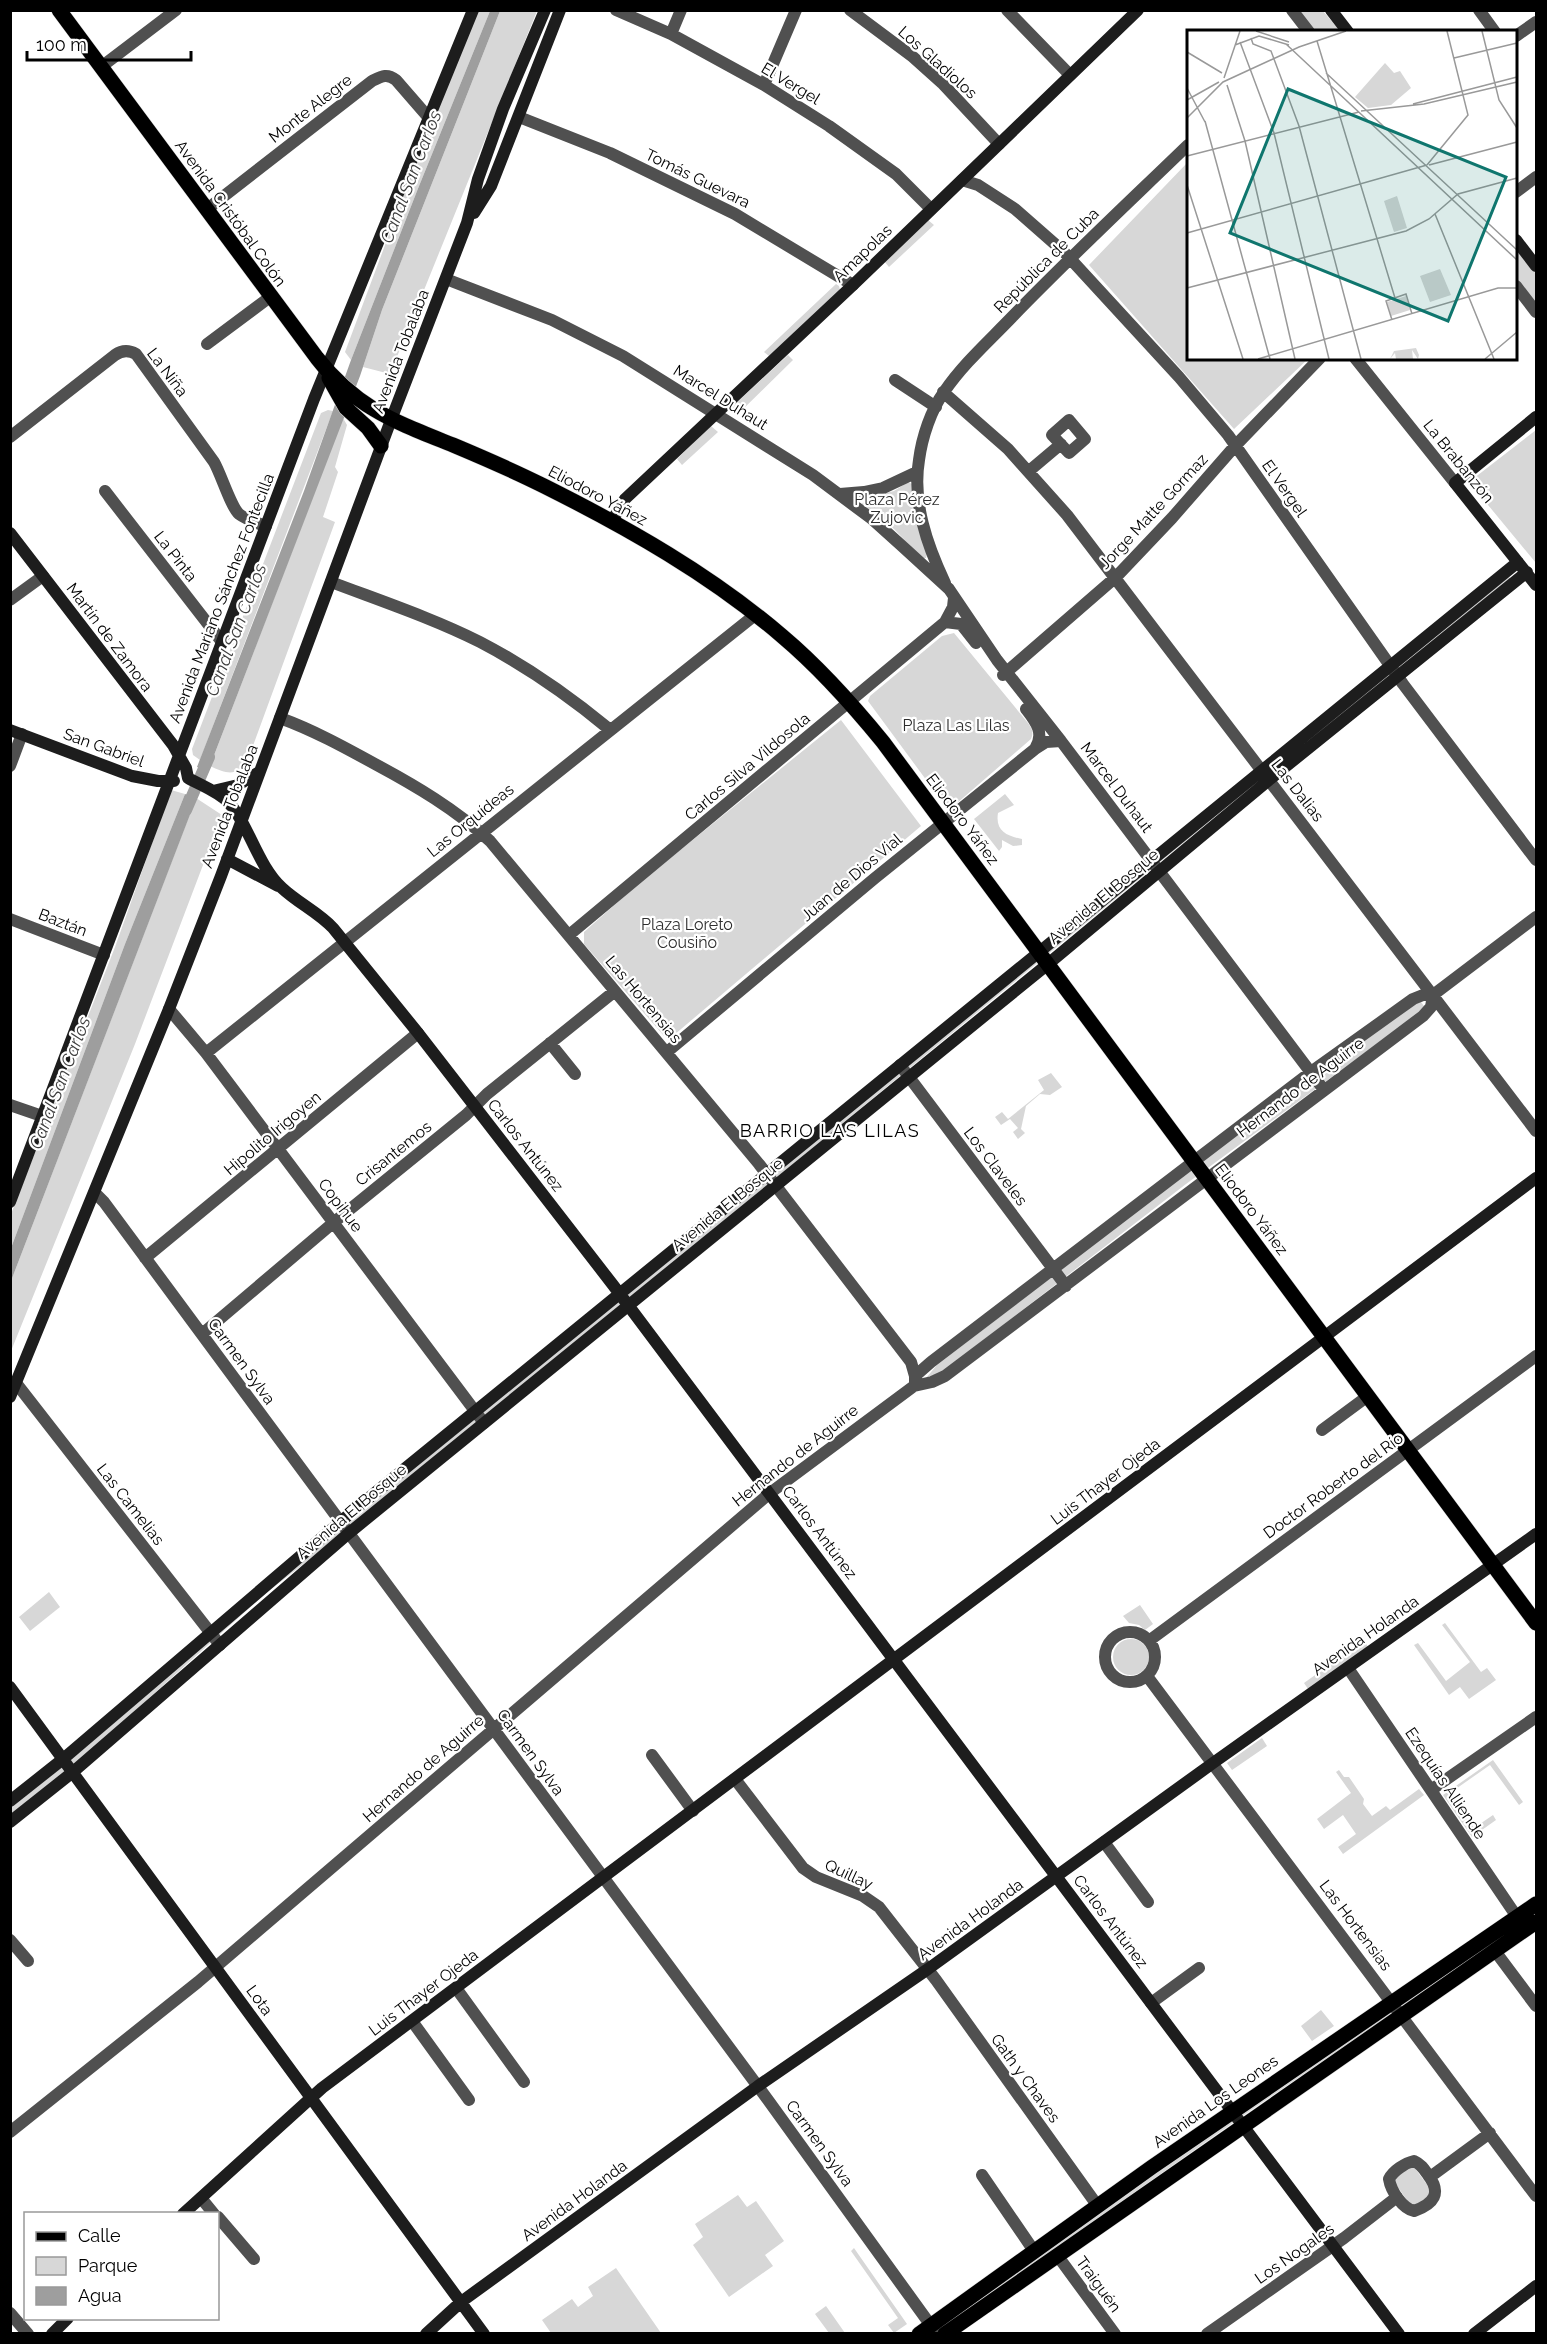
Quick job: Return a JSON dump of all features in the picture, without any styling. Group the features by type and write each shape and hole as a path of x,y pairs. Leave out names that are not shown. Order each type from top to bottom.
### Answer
{"main road":[{"name":"Avenida Cristóbal Colón","path":"59,10 331,377 353,395 391,420"},
{"path":"331,377 340,400 369,428 381,446"},
{"name":"Eliodoro Yáñez","path":"391,420 526,477 612,521 700,576 755,615 805,657 850,703 883,742 1536,1623"},
{"name":"Avenida Los Leones","path":"929,2331 1097,2205 1536,1904"},
{"path":"945,2334 1536,1922"}],"street":[{"path":"101,67 176,10"},
{"name":"Avenida Mariano Sánchez Fontecilla","path":"10,1202 266,526 331,377 429,118 473,10"},
{"name":"Avenida Tobalaba","path":"10,1397 95,1193 227,859 467,223 478,179 503,109 544,10"},
{"name":"Avenida Tobalaba","path":"467,223 491,186 560,10"},
{"name":"El Vergel","path":"616,10 671,34 764,85 867,151 896,174 931,209"},
{"path":"671,34 681,10"},
{"path":"764,85 796,10"},
{"name":"Los Gladiolos","path":"850,10 913,57 942,83 999,144"},
{"path":"1007,10 1070,75"},
{"path":"1292,10 1308,30"},
{"path":"1331,10 1346,30"},
{"path":"1479,10 1494,30"},
{"name":"Amapolas","path":"612,521 626,500 1138,11"},
{"path":"1517,35 1536,21"},
{"name":"Monte Alegre","path":"206,210 372,81 383,75 390,75 396,80 429,118"},
{"name":"Tomás Guevara","path":"519,117 609,153 735,214 853,285"},
{"name":"República de Cuba","path":"917,472 921,448 936,407 944,392 963,368 1069,258 1187,146"},
{"path":"1517,191 1536,177"},
{"name":"El Vergel","path":"962,180 978,185 1015,209 1069,258 1179,377 1235,446 1390,666 1536,860"},
{"path":"1517,242 1536,266"},
{"name":"Marcel Duhaut","path":"446,279 552,321 623,356 717,414 840,494 890,535 952,594"},
{"path":"1517,288 1536,312"},
{"path":"207,344 270,297"},
{"name":"La Niña","path":"10,437 115,355 130,352 135,354 214,462 234,508 240,515 266,526"},
{"name":"Jorge Matte Gormaz","path":"1004,673 1116,577 1235,446 1318,360"},
{"name":"La Brabanzón","path":"1357,360 1536,585"},
{"path":"895,380 936,407"},
{"name":"Las Dalias","path":"944,392 1008,449 1029,471 1116,577 1536,1131"},
{"path":"1455,483 1536,417"},
{"path":"1029,471 1060,444"},
{"path":"840,494 883,488 917,472"},
{"name":"Marcel Duhaut","path":"917,472 922,523 930,547 952,594 1004,673 1061,741 1324,1090"},
{"name":"La Pinta","path":"105,491 222,642"},
{"name":"Martín de Zamora","path":"10,533 199,784"},
{"name":"Avenida El Bosque","path":"10,1801 63,1759 340,1522 900,1065 1159,871 1390,666 1518,562"},
{"name":"Avenida El Bosque","path":"10,1822 73,1772 349,1533 909,1077 1151,860 1398,677 1527,572"},
{"name":"Martín de Zamora","path":"10,600 43,576"},
{"path":"331,582 402,607 480,642 531,671 609,729"},
{"name":"Carlos Silva Vildosola","path":"569,935 945,622 953,607 952,594"},
{"name":"Las Orquídeas","path":"206,1053 609,729 755,615"},
{"path":"945,622 961,624 1004,673 1040,729 1040,740 1035,748"},
{"name":"Las Hortensias","path":"280,718 314,731 408,782 451,809 481,833 569,935 776,1185 911,1362 915,1381"},
{"path":"10,766 16,732"},
{"name":"San Gabriel","path":"16,732 147,780 238,785 260,771"},
{"name":"Juan de Dios Vial","path":"667,1052 1035,748 1046,742 1061,741"},
{"name":"Carlos Antúnez","path":"199,784 229,803 241,820 260,859 282,888 320,915 345,942 620,1293 1399,2334"},
{"path":"227,859 282,888"},
{"name":"Hernando de Aguirre","path":"915,1381 932,1382 945,1376 1066,1286 1423,1016 1431,1007 1433,995 1536,917"},
{"name":"Baztán","path":"10,920 104,955"},
{"name":"Crisantemos","path":"202,1334 615,991"},
{"name":"Hernando de Aguirre","path":"10,2132 216,1967 770,1493 915,1381 925,1366 1311,1072 1413,999 1426,994 1433,995"},
{"name":"Copihue","path":"169,1009 206,1053 484,1423"},
{"name":"Hipolito Irigoyen","path":"145,1258 418,1033"},
{"path":"550,1043 574,1074"},
{"name":"Los Claveles","path":"900,1065 1066,1286"},
{"path":"10,1105 42,1116"},
{"name":"Luis Thayer Ojeda","path":"185,2212 311,2098 1536,1178"},
{"name":"Carmen Sylva","path":"95,1193 202,1334 758,2086 929,2331"},
{"name":"Doctor Roberto del Río","path":"1150,1640 1536,1356"},
{"name":"Las Camelias","path":"16,1383 220,1645"},
{"path":"1322,1430 1368,1396"},
{"name":"Avenida Holanda","path":"426,2334 461,2302 758,2086 928,1969 1536,1534"},
{"path":"1127,1631 1136,1632 1150,1640 1154,1647 1155,1663 1147,1676 1131,1682 1115,1677 1109,1671 1105,1654 1112,1639 1127,1631"},
{"name":"Ezequías Alliende","path":"1348,1668 1517,1917"},
{"name":"Las Hortensias","path":"1147,1676 1536,2196"},
{"name":"Lota","path":"10,1687 484,2334"},
{"path":"1431,1790 1536,1717"},
{"path":"652,1755 693,1811"},
{"name":"Quillay","path":"735,1779 803,1868 816,1877 863,1896 879,1907 928,1969"},
{"path":"1104,1842 1148,1902"},
{"path":"10,1940 28,1961"},
{"path":"1496,1951 1536,2006"},
{"path":"1151,2003 1199,1968"},
{"name":"Gath y Chaves","path":"928,1969 1097,2205"},
{"path":"456,1988 524,2082"},
{"path":"412,2021 469,2100"},
{"path":"1430,2177 1490,2133"},
{"path":"1414,2161 1420,2164 1430,2177 1436,2187 1433,2199 1419,2209 1409,2210 1397,2197 1389,2179 1408,2162 1414,2161"},
{"path":"982,2175 1034,2251"},
{"name":"Los Nogales","path":"1207,2334 1333,2246 1397,2197"},
{"path":"201,2198 212,2212"},
{"path":"219,2218 254,2259"},
{"name":"Traiguén","path":"1057,2255 1115,2334"},
{"path":"1474,2334 1536,2286"},
{"path":"10,2313 28,2334"},
{"path":"52,2334 67,2320"}],"green space":[{"path":"476,11 490,11 351,360 345,352 433,117"},
{"path":"500,11 537,11 390,374 363,367 382,310"},
{"path":"1298,11 1323,11 1339,30 1314,30"},
{"path":"1187,163 1187,360 1307,360 1234,429 1089,265"},
{"path":"928,220 934,225 889,267 884,261"},
{"path":"1517,248 1536,274 1536,306 1517,281"},
{"path":"836,284 840,290 769,356 764,352"},
{"path":"788,355 793,360 738,414 731,408"},
{"path":"328,410 333,411 200,760 193,755 192,749 321,413"},
{"path":"343,418 347,425 335,467 338,472 323,517 335,522 250,754 242,767 234,772 210,766"},
{"path":"711,426 718,432 682,465 677,459"},
{"path":"1536,430 1536,563 1469,482"},
{"name":"Plaza Pérez Zujovic","path":"908,482 912,484 915,511 927,554 926,558 922,558 894,529 862,504 866,498 894,491"},
{"path":"1509,577 1512,580 1294,752 354,1525 266,1593 89,1752 11,1816 11,1808 86,1747 221,1630 546,1359"},
{"name":"Plaza Las Lilas","path":"954,633 1028,723 1032,734 1031,739 956,804 945,804 868,701 870,696 942,636"},
{"name":"Plaza Loreto Cousiño","path":"841,720 921,826 674,1035 664,1036 584,944 584,932 637,885"},
{"path":"171,790 185,794 125,944 11,1248 11,1214 115,947"},
{"path":"1005,794 1014,805 998,813 998,824 1003,832 1022,839 1022,845 1013,846 1002,840 1002,847 999,851 974,819"},
{"path":"196,798 222,815 135,1044 11,1351 11,1281"},
{"path":"1421,1002 1424,1006 1423,1010 1186,1184 942,1372 926,1378 937,1365 1214,1152 1415,1003"},
{"path":"1051,1073 1062,1087 1050,1095 1040,1094 1026,1106 1021,1129 1025,1133 1018,1139 1013,1132 1018,1128 1010,1119 1001,1125 995,1117 1002,1112 1008,1119 1044,1090 1038,1080"},
{"path":"49,1592 60,1607 30,1631 19,1617"},
{"path":"1140,1605 1153,1624 1145,1630 1139,1625 1129,1623 1123,1616"},
{"path":"1445,1623 1481,1672 1487,1668 1496,1680 1469,1699 1460,1687 1449,1695 1414,1645 1418,1643 1446,1681 1470,1662 1442,1625"},
{"path":"1131,1639 1144,1644 1149,1657 1144,1670 1131,1675 1118,1670 1113,1657 1118,1644"},
{"path":"1364,1640 1368,1647 1308,1689 1304,1683"},
{"path":"1262,1738 1267,1746 1232,1770 1227,1763"},
{"path":"1493,1760 1523,1802 1519,1805 1490,1765 1450,1793 1474,1828 1493,1815 1496,1820 1472,1837 1443,1795"},
{"path":"1339,1770 1344,1777 1349,1777 1372,1816 1386,1806 1390,1810 1419,1789 1424,1795 1343,1854 1338,1847 1356,1834 1343,1815 1324,1829 1317,1819 1351,1793 1336,1772"},
{"path":"1536,1910 1536,1915 1247,2113 951,2322 949,2320 1214,2130"},
{"path":"1321,2010 1334,2026 1312,2041 1301,2026"},
{"path":"1414,2167 1431,2190 1430,2196 1417,2205 1409,2203 1395,2183 1395,2175"},
{"path":"738,2195 747,2207 756,2201 784,2241 765,2255 773,2266 729,2297 693,2245 703,2237 695,2224"},
{"path":"854,2248 907,2324 894,2333 888,2325 898,2318 851,2251"},
{"path":"616,2268 661,2333 551,2333 542,2320 572,2299 578,2307 593,2296 588,2287"},
{"path":"826,2306 845,2333 829,2333 815,2314"}],"water":[{"path":"490,11 500,11 382,310 360,376 208,771 197,767 304,491 351,360"},
{"path":"185,794 196,799 11,1281 11,1248 125,944"}],"waterway":[{"name":"Canal San Carlos","path":"186,810 209,757"}],"district":[{"name":"BARRIO LAS LILAS","path":"830,1131"}]}
